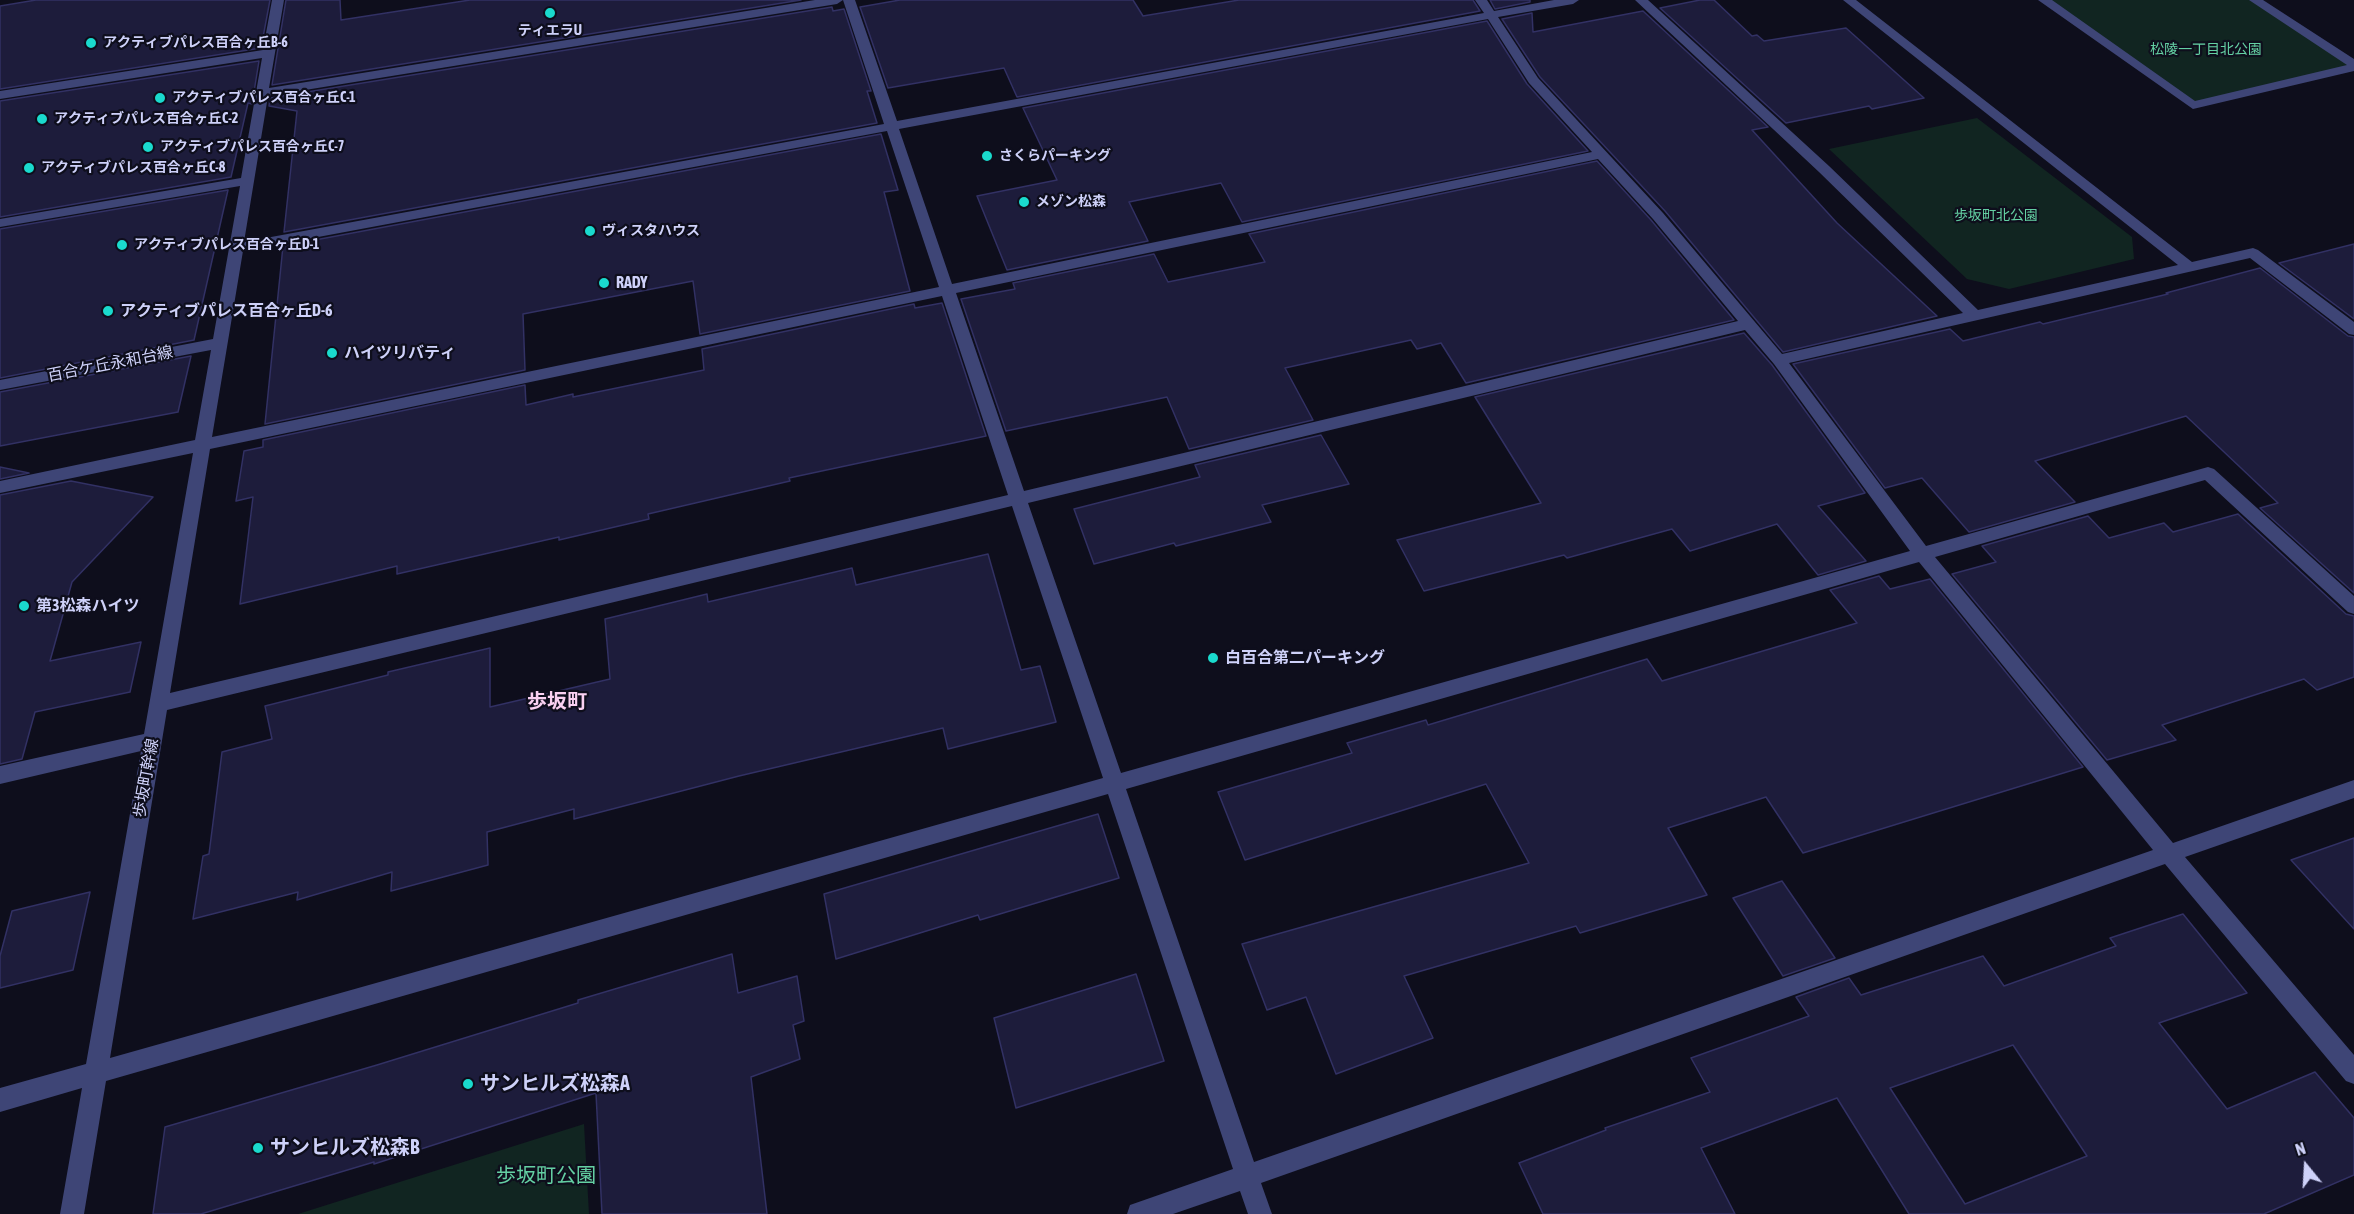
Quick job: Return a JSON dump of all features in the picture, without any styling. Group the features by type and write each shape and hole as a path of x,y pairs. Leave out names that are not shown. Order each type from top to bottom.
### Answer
{"street":[{"name":"歩坂町幹線","path":"72,1214 278,0"},
{"path":"263,93 837,0"},
{"path":"849,0 1260,1214"},
{"path":"1481,0 1533,80 1658,216 1779,360 1923,555 2169,854 2354,1072"},
{"path":"236,248 1573,0"},
{"path":"1641,0 1824,169 1976,317"},
{"path":"1849,0 2189,267"},
{"path":"2044,0 2193,105 2354,65"},
{"path":"2255,0 2354,65"},
{"path":"0,95 270,53"},
{"path":"0,487 1601,154"},
{"path":"0,223 248,181"},
{"path":"1779,360 2253,254 2354,330"},
{"path":"159,704 1748,324"},
{"name":"百合ケ丘永和台線","path":"0,385 220,343"},
{"path":"0,1100 2208,473 2354,607"},
{"path":"0,776 153,740"},
{"path":"1139,1214 2354,789"}],"green space":[{"name":"松陵一丁目北公園","path":"2044,0 2255,0 2354,64 2193,105"},
{"name":"歩坂町北公園","path":"1977,118 2132,237 2134,259 2009,289 1967,279 1829,149"},
{"name":"歩坂町公園","path":"584,1124 589,1214 298,1214"}],"building":[{"path":"36,0 270,0 261,48 0,89 0,6"},
{"path":"286,0 340,0 341,20 470,0 801,0 272,85"},
{"path":"900,0 1133,0 1143,16 1239,0 1473,0 1480,11 1017,97 1004,68 888,88 860,7"},
{"path":"1490,0 1530,0 1530,2 1495,9"},
{"path":"1700,0 1714,0 1752,36 1757,35 1764,41 1846,28 1924,98 1872,109 1869,106 1786,123 1660,8"},
{"path":"832,7 833,11 844,9 871,91 867,91 877,123 284,232 297,111 269,106 270,98"},
{"path":"1643,11 1768,127 1752,130 1837,223 1937,316 1783,352 1665,211 1540,77 1502,19 1532,13 1533,32"},
{"path":"1487,21 1527,84 1588,151 1242,222 1221,183 1129,202 1148,241 1007,270 977,196 1057,180 1023,108"},
{"path":"259,61 252,104 248,103 231,177 0,217 0,101"},
{"path":"881,134 898,190 884,192 910,291 700,334 693,281 523,314 525,370 265,424 283,246"},
{"path":"1597,161 1651,220 1734,320 1466,383 1441,343 1417,349 1411,340 1285,368 1313,420 1189,449 1167,397 1006,431 961,299 1015,289 1013,283 1154,254 1168,282 1265,262 1249,234"},
{"path":"228,190 194,340 0,378 0,229"},
{"path":"2354,244 2354,319 2279,263"},
{"path":"2260,268 2348,336 2354,337 2354,593 2260,508 2278,503 2186,416 2035,461 2075,502 1969,532 1922,478 1885,488 1793,364 1950,329 1963,341 2168,294 2166,293"},
{"path":"942,303 986,436 789,478 790,481 648,514 649,519 559,540 559,537 397,574 397,566 240,604 253,497 236,501 244,451 263,447 263,440 525,385 526,405 573,394 573,397 704,370 702,349 914,304 915,308"},
{"path":"1744,333 1772,365 1865,493 1818,506 1866,561 1818,575 1777,524 1690,551 1672,529 1567,558 1564,555 1424,591 1397,540 1541,503 1475,397"},
{"path":"191,356 178,412 0,446 0,392"},
{"path":"1321,435 1349,484 1262,505 1271,522 1176,546 1174,543 1094,564 1074,509 1200,477 1195,465"},
{"path":"0,467 29,473 0,479"},
{"path":"71,481 153,497 72,582 50,661 141,642 130,692 35,712 22,759 0,764 0,495"},
{"path":"2238,514 2346,614 2354,616 2354,677 2317,690 2304,679 2162,725 2176,740 2107,760 1952,574 1996,562 1982,546 2088,516 2109,538 2164,523 2173,532"},
{"path":"988,554 1021,670 1040,666 1056,722 948,749 943,728 739,776 574,819 574,809 487,832 488,865 391,891 392,872 297,900 298,892 193,919 203,856 209,854 222,752 272,739 265,706 388,675 388,672 490,648 490,707 610,679 605,619 707,594 708,602 852,568 856,585"},
{"path":"1879,576 1890,589 1930,579 2083,767 1803,853 1766,797 1668,828 1707,895 1580,933 1576,926 1404,976 1433,1038 1336,1074 1306,997 1267,1010 1242,944 1529,863 1486,784 1245,860 1218,792 1352,753 1347,743 1426,720 1428,725 1647,659 1662,681 1857,623 1830,590"},
{"path":"1098,814 1119,878 980,920 978,915 836,959 824,894"},
{"path":"2354,838 2354,929 2291,860"},
{"path":"1782,881 1835,958 1783,976 1733,898"},
{"path":"90,892 73,970 0,988 0,956 12,911"},
{"path":"2183,914 2247,993 2159,1023 2227,1109 2315,1072 2354,1118 2354,1175 2264,1214 1909,1214 1837,1098 1701,1148 1735,1214 1543,1214 1519,1163 1606,1130 1605,1128 1710,1092 1691,1058 1809,1016 1796,997 1849,978 1861,995 1983,956 2004,986 2116,946 2110,938","holes":["2013,1045 2087,1156 1965,1204 1890,1088"]},
{"path":"732,954 738,993 797,976 804,1021 793,1025 800,1059 751,1077 767,1214 602,1214 596,1093 374,1164 374,1162 201,1214 153,1214 165,1127 377,1065 578,1003 578,1000"},
{"path":"1136,974 1164,1061 1016,1108 994,1018"}],"place":[{"name":"ティエラU","path":"550,13"},
{"name":"アクティブパレス百合ヶ丘B-6","path":"91,43"},
{"name":"アクティブパレス百合ヶ丘C-1","path":"160,98"},
{"name":"アクティブパレス百合ヶ丘C-2","path":"42,119"},
{"name":"アクティブパレス百合ヶ丘C-7","path":"148,147"},
{"name":"さくらパーキング","path":"987,156"},
{"name":"アクティブパレス百合ヶ丘C-8","path":"29,168"},
{"name":"メゾン松森","path":"1024,202"},
{"name":"ヴィスタハウス","path":"590,231"},
{"name":"アクティブパレス百合ヶ丘D-1","path":"122,245"},
{"name":"RADY","path":"604,283"},
{"name":"アクティブパレス百合ヶ丘D-6","path":"108,311"},
{"name":"ハイツリバティ","path":"332,353"},
{"name":"第3松森ハイツ","path":"24,606"},
{"name":"白百合第二パーキング","path":"1213,658"},
{"name":"サンヒルズ松森A","path":"468,1084"},
{"name":"サンヒルズ松森B","path":"258,1148"}],"district":[{"name":"歩坂町","path":"557,702"}]}
